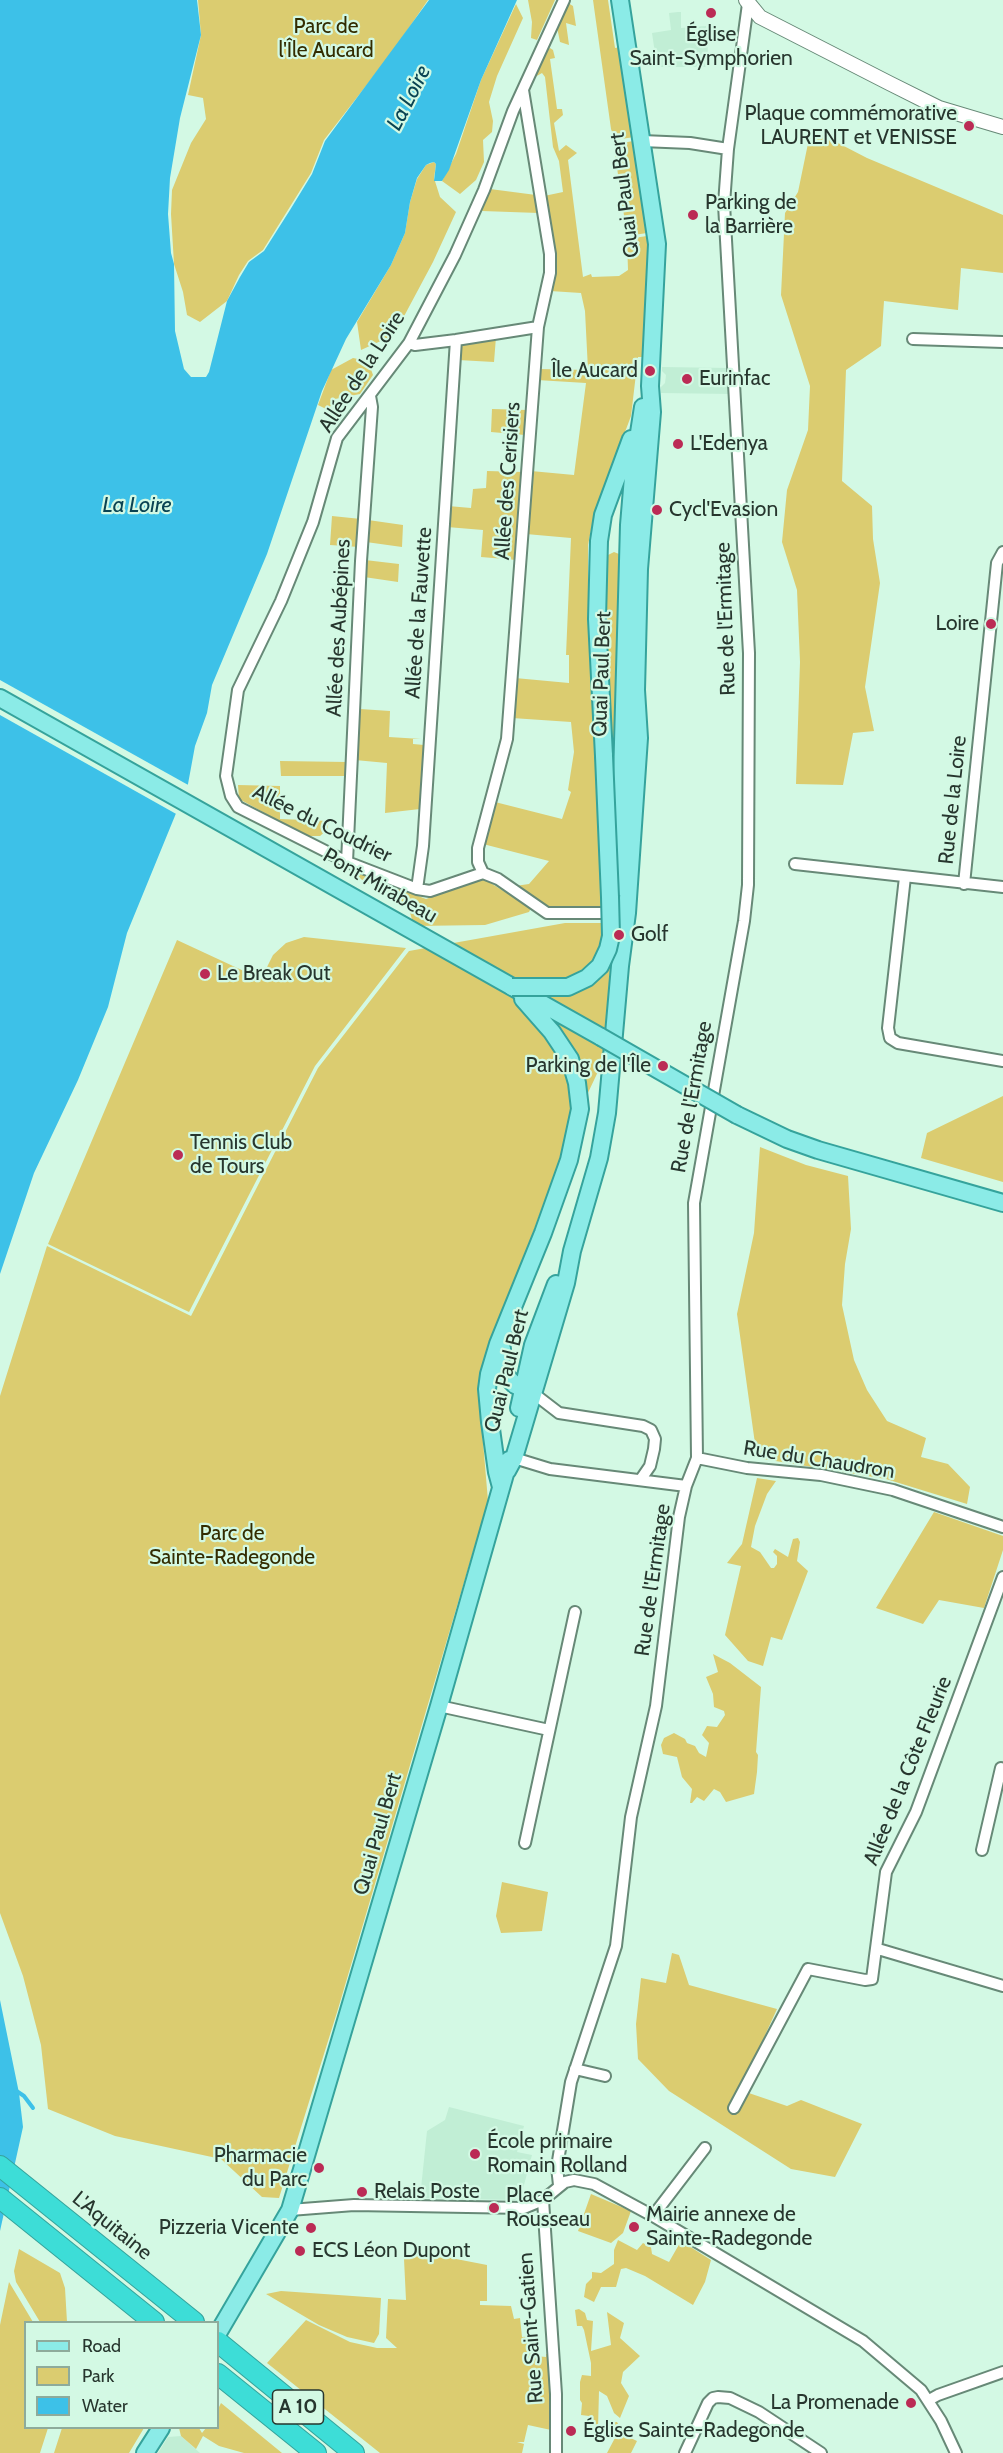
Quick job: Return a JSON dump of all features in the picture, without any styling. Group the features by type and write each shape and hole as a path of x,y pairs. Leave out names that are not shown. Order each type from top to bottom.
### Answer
{"highway":[{"name":"L'Aquitaine","path":"0,2166 186,2316"},
{"path":"0,2198 153,2321"},
{"name":"A 10","path":"219,2343 354,2453"},
{"name":"A 10","path":"223,2378 316,2453"}],"main road":[{"name":"Quai Paul Bert","path":"219,2331 290,2210 502,1488 511,1465 528,1391 530,1355 546,1306 572,1251 599,1158 606,1121 639,738 636,690 639,569 652,412 650,386 657,244 620,0"},
{"name":"Quai Paul Bert","path":"623,913 619,856 629,538 634,465 641,412 650,386"},
{"path":"512,987 568,987 587,978 600,966 608,949 610,897 597,619 599,541 607,504 641,412"},
{"path":"599,541 606,536 616,534 629,538 634,543 639,569"},
{"name":"Pont Mirabeau","path":"0,698 737,1115 787,1139 818,1150 1003,1203"},
{"path":"502,1488 493,1447 487,1389 492,1361 543,1233 569,1160 580,1109 577,1083 570,1059 552,1032 512,987"},
{"path":"513,1307 500,1364 507,1379 528,1391"},
{"path":"145,2453 160,2429"}],"street":[{"name":"Allée de la Loire","path":"226,776 238,690 285,591 313,522 338,438 409,343 455,255 484,190 523,89 564,0"},
{"path":"747,2 760,17 939,108 1003,127"},
{"name":"Rue de l'Ermitage","path":"559,2185 557,2168 575,2069 616,1946 631,1817 656,1706 679,1517 686,1486 697,1458 694,1203 744,921 748,885 749,653 725,232 728,149 747,2"},
{"name":"Allée des Cerisiers","path":"483,873 478,862 478,848 507,739 538,327 548,285 550,254 523,89"},
{"path":"642,141 690,143 728,149"},
{"path":"409,343 416,345 538,327"},
{"path":"913,339 1003,342"},
{"name":"Allée de la Fauvette","path":"417,889 423,846 456,340"},
{"name":"Allée des Aubépines","path":"347,862 361,561 372,407 370,396"},
{"name":"Rue de la Loire","path":"795,864 964,884 997,562 1003,552"},
{"name":"Allée du Coudrier","path":"226,776 231,796 238,807 347,862 417,889 430,891 483,873"},
{"path":"483,873 498,879 547,913 623,913"},
{"path":"905,877 888,1028 890,1038 898,1043 1003,1062"},
{"path":"964,884 1003,887"},
{"path":"528,1391 559,1413 644,1425 651,1430 655,1439 654,1449 650,1466 641,1479"},
{"name":"Rue du Chaudron","path":"697,1458 747,1468 821,1475 893,1490 1003,1527"},
{"path":"511,1465 686,1486"},
{"name":"Allée de la Côte Fleurie","path":"734,2108 808,1969 865,1980 872,1979 878,1949 886,1872 916,1812 1003,1577"},
{"path":"525,1843 575,1612"},
{"path":"439,1706 549,1730"},
{"path":"982,1850 1001,1768"},
{"path":"878,1949 1003,1986"},
{"path":"575,2069 606,2076"},
{"path":"653,2216 705,2148"},
{"path":"290,2210 354,2205 524,2208 543,2200 559,2185 573,2180 594,2184 849,2331 913,2382 929,2400 956,2453"},
{"name":"Rue Saint-Gatien","path":"543,2200 556,2394 556,2453"},
{"path":"929,2400 1003,2372"},
{"path":"685,2453 708,2403 718,2397 730,2398 759,2412 821,2453"}],"shaded area":[{"path":"681,12 681,28 706,26 709,67 657,67 652,33 671,30 669,13"},
{"path":"662,367 730,368 731,394 661,393 666,375"},
{"name":"École primaire Romain Rolland","path":"449,2107 524,2126 517,2152 532,2155 521,2196 515,2200 420,2198 427,2131 445,2120"},
{"path":"181,2436 200,2453 158,2453 168,2437"}],"green space":[{"name":"Parc de l'Île Aucard","path":"198,0 428,0 393,51 324,140 311,173 263,250 248,261 227,301 200,322 187,315 183,292 174,264 171,214 172,190 191,143 206,119 203,98 188,95 201,35"},
{"path":"528,0 555,0 537,40 531,38 532,22"},
{"path":"593,0 608,0 615,48 620,47 634,137 615,140 611,129"},
{"path":"568,3 573,6 576,26 566,23 569,45 560,42 557,27"},
{"path":"516,4 523,18 497,76 489,102 493,121 492,132 483,140 484,162 476,180 460,194 442,181 456,154 481,80"},
{"path":"550,48 555,58 550,59 557,109 562,109 563,115 554,123 559,151 566,145 577,153 568,160 583,277 591,274 592,277 619,276 628,270 627,239 647,236 648,243 643,357 638,357 631,416 594,515 588,545 588,590 606,907 558,908 547,906 515,886 529,884 549,861 483,844 495,802 562,819 571,792 568,790 574,752 571,722 512,718 515,678 569,683 569,655 566,655 571,538 526,534 531,471 574,475 586,383 537,380 538,369 588,370 585,311 581,293 550,291 544,196 563,192 559,161 553,147 545,77 542,73 535,77 528,92 547,50"},
{"path":"811,129 867,158 1003,215 1003,273 961,268 958,310 884,301 881,346 846,370 842,481 872,506 873,539 880,583 865,687 874,731 853,733 843,785 796,784 800,662 797,590 782,542 787,490 808,430 810,386 781,295 785,213 798,192"},
{"path":"633,141 647,233 627,236 615,154 618,153 617,144"},
{"path":"434,162 436,164 434,178 440,197 456,212 433,262 394,335 361,350 357,322 391,265 405,233 410,202 417,179 426,165"},
{"path":"490,189 536,195 539,213 482,211"},
{"path":"496,337 494,362 458,360 461,342"},
{"path":"353,358 368,361 373,375 360,394 335,399 328,410 318,405 331,370"},
{"path":"492,409 527,410 525,435 491,432"},
{"path":"487,471 523,472 517,560 481,557 483,530 447,527 448,506 471,508 473,489 486,488"},
{"path":"332,516 361,519 359,547 330,545"},
{"path":"368,520 403,525 402,547 366,542"},
{"path":"614,552 619,554 622,561 616,759 610,750 603,563 608,555"},
{"path":"365,560 399,564 398,582 364,577"},
{"path":"360,709 390,711 389,737 421,739 413,739 413,744 424,745 420,809 385,813 387,763 355,760 357,717"},
{"path":"280,761 347,762 347,776 281,776"},
{"path":"238,785 280,786 280,819 329,821 327,830 320,836 307,836 239,799"},
{"path":"354,871 426,899 484,879 531,908 529,912 485,925 414,926 408,906 352,874"},
{"name":"Parc de Sainte-Radegonde","path":"565,923 602,923 610,970 603,1061 570,1131 478,1383 488,1501 338,2009 279,2198 262,2197 221,2159 115,2136 48,2109 41,2045 23,1976 0,1913 0,1396 47,1246 191,1316 318,1068 409,951"},
{"name":"Tennis Club de Tours","path":"304,937 406,948 315,1066 189,1312 48,1244 177,940 261,979 273,955 286,943"},
{"path":"1003,1096 1003,1182 921,1158 927,1133"},
{"path":"760,1147 806,1165 848,1176 851,1229 845,1264 842,1305 854,1360 867,1390 887,1421 926,1438 921,1457 948,1464 970,1487 967,1504 886,1479 757,1458 737,1314 754,1233"},
{"path":"757,1478 776,1481 767,1494 755,1526 751,1547 760,1552 771,1568 774,1568 777,1564 777,1556 773,1552 775,1549 788,1557 793,1539 798,1538 800,1542 797,1561 808,1571 782,1640 771,1637 763,1666 748,1661 725,1635 741,1566 727,1563 742,1544"},
{"path":"934,1512 1003,1536 1003,1550 984,1608 939,1600 923,1624 876,1608"},
{"path":"713,1654 730,1663 761,1687 754,1794 726,1802 720,1792 714,1789 704,1801 697,1797 690,1803 692,1789 682,1777 677,1757 663,1754 661,1745 664,1738 674,1733 695,1746 699,1753 706,1757 709,1743 702,1735 707,1726 717,1727 725,1715 724,1711 714,1707 713,1694 706,1677 718,1672"},
{"path":"502,1882 548,1892 542,1931 501,1933 496,1916"},
{"path":"672,1953 679,1955 689,1985 777,2009 740,2090 787,2106 801,2100 862,2124 835,2177 791,2169 669,2091 638,2059 636,2024 641,1978 666,1983"},
{"path":"591,2194 631,2211 623,2233 611,2243 578,2231"},
{"path":"618,2240 637,2250 643,2243 651,2247 652,2254 669,2262 681,2241 711,2260 705,2282 693,2305 645,2276 626,2268 621,2269 616,2287 601,2287 594,2302 584,2297 586,2284 592,2278 592,2272 601,2273 614,2264 614,2250"},
{"path":"19,2249 60,2273 65,2288 67,2321 39,2321 16,2282 14,2271"},
{"path":"415,2256 451,2258 487,2265 487,2301 480,2301 480,2305 511,2306 514,2319 520,2318 522,2337 536,2336 535,2356 546,2357 546,2354 552,2354 551,2430 528,2425 524,2442 517,2442 524,2444 522,2453 380,2453 267,2363 306,2320 350,2342 377,2348 397,2348 386,2338 388,2299 406,2300 404,2259"},
{"path":"9,2282 32,2321 24,2321 24,2429 48,2429 40,2453 0,2453 0,2325"},
{"path":"281,2291 381,2298 379,2334 374,2343 347,2337 319,2325 266,2294"},
{"path":"579,2309 585,2313 587,2320 593,2321 591,2351 611,2345 607,2312 624,2323 620,2338 640,2356 623,2372 621,2383 629,2396 620,2418 614,2413 607,2396 599,2391 598,2428 588,2424 589,2416 581,2415 580,2382 582,2375 591,2376 591,2363 584,2330 582,2326 577,2326 575,2310"},
{"path":"221,2403 282,2453 244,2453 219,2446 203,2436 196,2449 181,2436 179,2429 200,2429 202,2433 205,2429 219,2429"},
{"path":"611,2422 617,2422 624,2435 637,2441 631,2453 607,2453 616,2436"},
{"path":"62,2429 143,2429 129,2453 54,2453"}],"water":[{"name":"La Loire","path":"0,0 197,0 201,35 180,118 170,178 168,214 174,264 175,331 184,369 191,377 206,377 227,301 240,277 249,262 264,251 290,210 312,174 325,141 429,0 517,0 481,80 449,170 442,181 434,181 436,164 430,163 417,178 405,233 391,265 346,339 322,391 267,554 212,685 207,713 195,746 188,784 127,933 108,1007 78,1080 34,1173 0,1274"},
{"path":"0,2000 19,2093 23,2127 0,2231"}],"pier":[{"path":"0,680 190,786 178,815 0,715"}],"waterway":[{"path":"15,2090 24,2096 33,2108"}],"place":[{"name":"Église Saint-Symphorien","path":"711,13"},
{"name":"Plaque commémorative LAURENT et VENISSE","path":"969,126"},
{"name":"Parking de la Barrière","path":"693,215"},
{"name":"Île Aucard","path":"650,371"},
{"name":"Eurinfac","path":"687,379"},
{"name":"L'Edenya","path":"678,444"},
{"name":"Cycl'Evasion","path":"657,510"},
{"name":"Loire","path":"991,624"},
{"name":"Golf","path":"619,935"},
{"name":"Le Break Out","path":"205,974"},
{"name":"Parking de l'Île","path":"663,1066"},
{"name":"Tennis Club de Tours","path":"178,1155"},
{"name":"École primaire Romain Rolland","path":"475,2154"},
{"name":"Pharmacie du Parc","path":"319,2168"},
{"name":"Relais Poste","path":"362,2192"},
{"name":"Place Rousseau","path":"494,2208"},
{"name":"Mairie annexe de Sainte-Radegonde","path":"634,2227"},
{"name":"Pizzeria Vicente","path":"311,2228"},
{"name":"ECS Léon Dupont","path":"300,2251"},
{"name":"La Promenade","path":"911,2403"},
{"name":"Église Sainte-Radegonde","path":"571,2431"}]}
